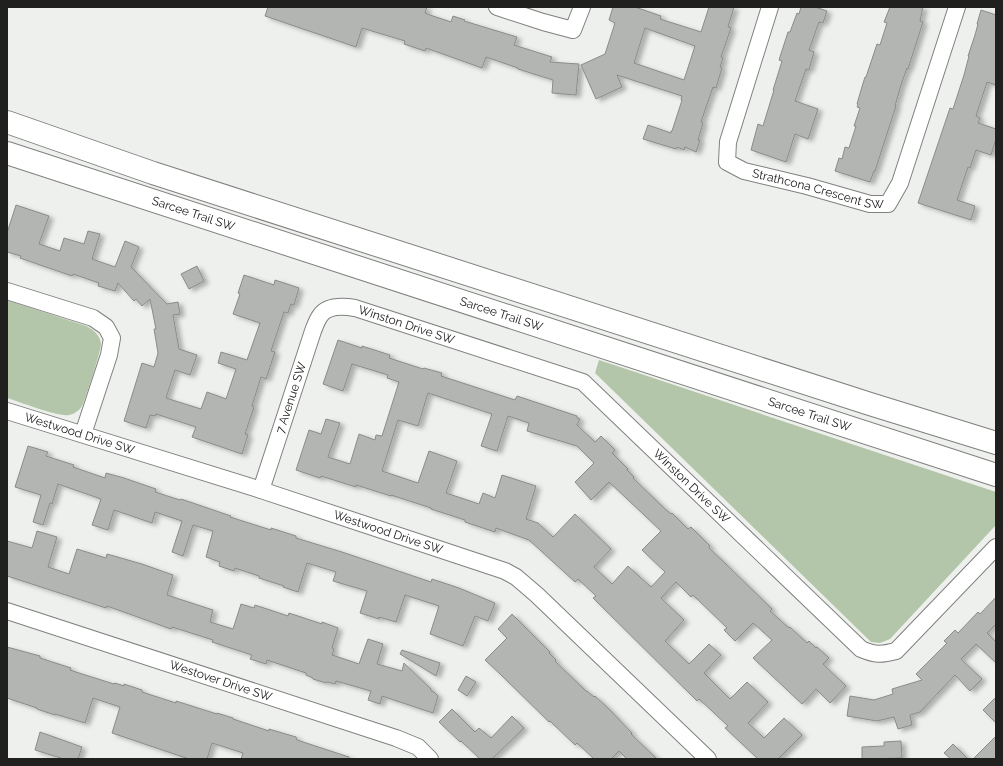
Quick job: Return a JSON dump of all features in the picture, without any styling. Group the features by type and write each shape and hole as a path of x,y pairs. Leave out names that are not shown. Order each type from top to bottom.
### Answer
{"highway":[{"path":"7,122 154,173 870,404 996,442"},
{"name":"Sarcee Trail SW","path":"7,153 996,475"}],"street":[{"path":"497,7 573,30 582,7"},
{"name":"Strathcona Crescent SW","path":"770,7 728,142 727,162 744,171 808,186 870,204 888,204 900,183 957,7"},
{"path":"7,291 93,318 106,327 112,338 109,354 82,434"},
{"name":"Winston Drive SW","path":"329,310 343,306 355,308 583,382 861,649 871,653 883,655 896,651 996,546"},
{"name":"7 Avenue SW","path":"261,490 313,331 320,315 329,310"},
{"name":"Westwood Drive SW","path":"7,411 261,490 505,571 516,577 537,595 708,759"},
{"name":"Westover Drive SW","path":"7,611 396,738 418,747 430,759"}],"green space":[{"path":"7,300 86,326 98,335 101,344 93,375 81,408 73,414 56,414 7,398"},
{"path":"599,360 996,492 996,525 890,639 880,643 871,642 595,373"}],"building":[{"path":"268,7 427,7 425,13 451,22 453,16 465,20 464,21 517,37 514,45 552,57 550,62 579,64 576,95 552,93 553,80 486,57 482,68 426,48 425,51 404,44 405,41 362,28 356,47 265,16"},
{"path":"613,7 635,7 661,16 660,19 701,32 709,7 734,7 728,27 731,28 721,57 723,58 720,67 722,68 716,88 713,87 701,122 703,123 696,152 685,147 684,150 677,147 676,149 643,139 648,125 671,133 682,96 617,75 622,87 596,99 581,65 605,54 615,23 609,20","holes":["645,28 695,46 684,80 634,63"]},
{"path":"801,7 815,7 827,11 823,23 819,22 809,50 814,52 809,70 806,69 795,101 818,109 808,139 795,134 786,162 751,150 758,124 763,126 782,61 779,60 788,32 790,32 797,13 799,14"},
{"path":"890,7 923,7 920,21 923,22 908,69 907,68 901,85 896,106 875,171 870,182 835,171 839,158 842,159 845,147 849,148 860,108 857,107 857,104 861,90 877,44 880,45 887,23 884,22"},
{"path":"981,10 996,15 996,85 987,82 976,116 980,118 978,123 996,129 996,139 991,155 976,150 970,168 968,167 957,200 975,206 971,220 918,203 950,108 953,109 964,75"},
{"path":"16,205 49,216 39,244 60,251 64,238 84,244 88,231 100,234 92,259 115,267 125,241 139,247 131,267 167,304 178,302 180,314 173,315 179,349 197,355 190,375 175,370 166,398 201,409 207,392 226,399 236,369 218,363 221,352 247,360 260,323 233,314 240,294 238,293 244,275 274,285 275,280 299,288 294,305 291,304 288,313 284,312 271,351 275,352 266,379 261,377 252,406 254,407 245,434 248,435 242,454 192,437 196,427 156,414 155,416 150,415 146,428 124,421 142,363 154,367 158,353 154,329 156,329 150,299 142,306 136,299 134,301 118,283 115,291 98,286 99,283 73,274 72,276 7,252 7,233"},
{"path":"197,266 204,281 189,289 181,274"},
{"path":"338,340 390,355 389,358 423,369 442,373 441,376 515,400 517,396 577,416 577,418 580,419 577,425 595,442 601,436 615,450 612,453 628,469 627,470 634,477 633,478 688,529 691,527 710,546 709,548 772,609 770,611 807,643 809,641 829,658 823,664 846,686 830,703 816,689 802,704 753,658 772,640 753,623 735,641 724,630 727,628 693,595 691,597 676,582 661,598 684,620 665,641 689,664 709,644 721,655 704,673 730,699 747,682 768,702 748,723 764,738 784,718 802,735 778,759 758,759 725,728 728,726 699,699 697,701 593,598 596,596 578,579 575,582 529,540 496,528 495,532 465,522 465,520 391,495 356,485 356,487 321,476 320,478 296,470 309,430 321,434 326,419 340,423 328,457 350,464 359,434 375,440 376,435 382,436 399,382 387,378 388,375 352,364 343,391 323,384","holes":["428,393 492,414 481,446 497,451 508,416 529,423 527,431 577,446 594,463 575,482 591,500 609,482 661,531 642,550 665,572 651,587 628,566 612,584 594,567 611,549 575,514 553,537 538,523 526,519 536,486 502,475 495,498 483,493 479,504 446,493 457,461 429,451 418,483 382,471 398,420 418,426"]},
{"path":"28,446 48,452 46,456 74,465 73,467 105,478 106,473 124,478 156,489 155,492 180,500 181,499 271,530 271,528 296,536 296,538 431,582 432,579 459,588 495,603 488,621 475,616 463,646 430,634 439,606 405,595 396,622 379,617 379,619 360,613 367,591 333,581 336,572 307,563 298,592 235,568 234,571 219,566 220,562 206,557 213,531 193,525 183,556 172,552 182,521 155,512 152,523 114,510 108,530 92,525 101,499 58,484 52,504 50,503 43,525 33,522 41,495 15,487"},
{"path":"37,531 57,537 48,567 69,574 77,549 106,558 107,554 142,564 173,575 167,595 213,610 210,622 233,629 241,604 254,608 255,605 288,616 289,613 322,624 322,622 338,628 332,648 334,649 332,655 359,664 368,639 383,644 377,664 402,671 404,663 431,689 431,691 438,696 433,713 382,696 380,704 368,700 371,691 336,681 335,684 313,679 306,675 306,673 267,660 266,664 250,659 252,655 212,642 213,640 172,627 171,629 107,606 106,608 7,576 7,541 32,548"},
{"path":"996,597 996,624 987,633 996,642 996,663 976,644 961,659 982,679 970,691 955,675 920,712 910,715 912,725 898,729 894,717 877,721 847,716 850,696 874,700 893,694 892,689 922,680 916,674 947,643 944,641 955,630 958,633 978,612 980,614"},
{"path":"512,614 550,652 549,653 556,660 555,661 587,692 594,697 595,696 609,709 632,733 631,734 657,759 627,759 619,751 611,759 594,759 577,743 575,745 550,721 549,722 485,660 507,638 498,629"},
{"path":"7,647 40,656 40,658 71,668 70,670 114,684 124,686 124,684 142,690 142,692 176,703 176,701 233,718 269,731 269,729 296,737 297,740 349,757 349,759 241,759 243,753 212,743 207,759 189,759 112,733 120,707 93,698 85,723 55,715 7,698"},
{"path":"402,650 440,663 436,676 400,654"},
{"path":"466,676 476,682 467,696 458,690"},
{"path":"996,697 996,723 983,710"},
{"path":"452,709 475,732 479,728 491,738 512,716 524,728 492,759 480,759 439,722"},
{"path":"40,732 82,747 78,759 64,759 35,750"},
{"path":"996,736 996,759 973,759"},
{"path":"901,741 902,758 862,759 862,747 884,746 884,742"},
{"path":"953,744 968,759 951,759 944,753"}]}
